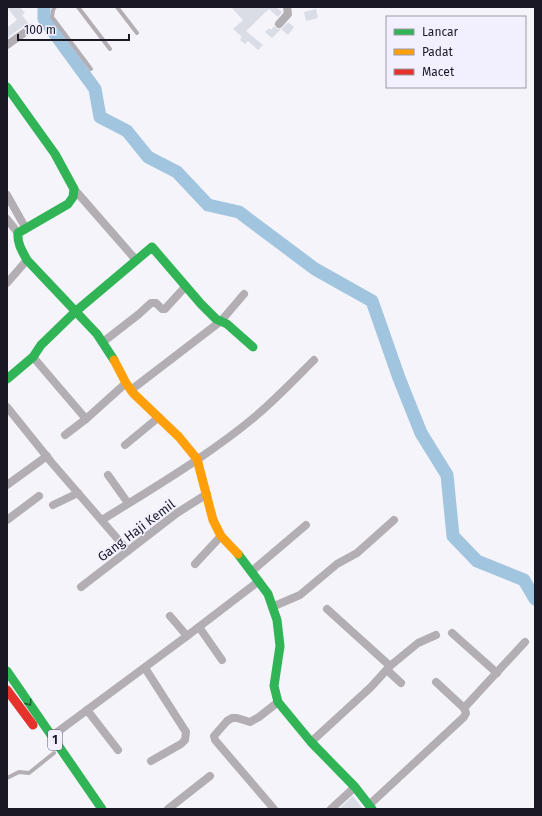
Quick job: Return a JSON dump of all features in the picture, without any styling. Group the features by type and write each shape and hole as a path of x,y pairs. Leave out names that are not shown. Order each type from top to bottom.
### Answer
{"main road":[{"path":"7,87 54,154 74,189 73,198 68,204 22,230 17,236 27,260 97,334 120,370 128,387 179,437 197,459 213,520 221,536 240,556 268,594 277,620 280,646 274,686 278,702 311,742 355,787 370,807"},
{"path":"7,379 33,357 41,345 75,312 152,247 185,287 216,319 227,324 253,348"},
{"name":"1","path":"7,671 102,809"},
{"name":"1","path":"7,690 54,753 91,809"}],"street":[{"path":"280,24 288,14 287,7"},
{"path":"7,45 31,28"},
{"path":"74,189 136,260"},
{"path":"7,195 22,230"},
{"path":"7,219 22,230"},
{"path":"7,283 27,260"},
{"path":"103,342 151,303 156,303 162,309 165,309 185,287"},
{"path":"65,435 128,387 221,321 244,294"},
{"path":"33,357 86,419"},
{"path":"102,520 197,459 256,416 314,360"},
{"path":"7,407 128,551"},
{"path":"126,445 159,417"},
{"path":"7,485 47,456"},
{"path":"108,475 128,503"},
{"path":"53,505 78,493"},
{"name":"Gang Haji Kemil","path":"81,587 187,506 207,494"},
{"path":"7,520 40,496"},
{"path":"272,607 300,595 337,564 357,553 394,520"},
{"path":"252,571 306,526"},
{"path":"195,564 221,536"},
{"path":"52,736 145,668 259,581"},
{"path":"327,609 388,668 401,683"},
{"path":"170,616 187,636"},
{"path":"199,627 222,660"},
{"path":"452,633 497,673"},
{"path":"311,742 371,687 388,668 418,642 436,635"},
{"path":"464,708 525,642"},
{"path":"145,668 186,732 185,740 181,744 151,761"},
{"path":"370,807 464,717 466,713 464,708 436,682"},
{"path":"274,809 215,740 214,736 230,719 238,718 250,722 278,702"},
{"path":"87,710 118,750"},
{"path":"168,809 210,776"},
{"path":"331,809 355,787"}],"lane":[{"path":"55,7 52,17 91,69"},
{"path":"78,7 110,49"},
{"path":"117,7 136,34"},
{"path":"7,778 19,772 29,773 54,753"}],"building":[{"path":"7,7 20,7 25,13 22,15 28,23 7,38 7,28 17,20"},
{"path":"231,7 276,7 282,12 278,17 269,9 246,31 263,45 258,50 248,41 245,44 240,40 242,37 233,29 243,20"},
{"path":"316,9 318,18 306,21 304,12"},
{"path":"288,22 294,27 288,35 281,29"},
{"path":"274,26 277,29 281,29 272,38 265,32 269,28 271,30"},
{"path":"353,796 363,809 339,809"}],"waterway":[{"path":"44,7 44,19 95,89 100,117 127,131 148,157 177,172 208,205 239,212 315,269 372,301 399,378 421,433 447,475 453,536 477,561 524,580 535,599"}],"traffic: fast":[{"path":"7,87 55,154 74,189 73,197 68,204 18,233 20,247 27,260 97,334 114,360"},
{"path":"7,379 33,357 41,345 75,312 152,247 201,304 216,319 227,324 253,347"},
{"path":"238,554 268,594 277,620 280,646 274,686 278,702 311,742 355,787 372,809"},
{"path":"7,671 102,809"}],"traffic: slow":[{"path":"114,360 133,393 179,437 197,459 213,520 221,536 238,554"}],"traffic: jam":[{"path":"7,690 33,725"}]}
